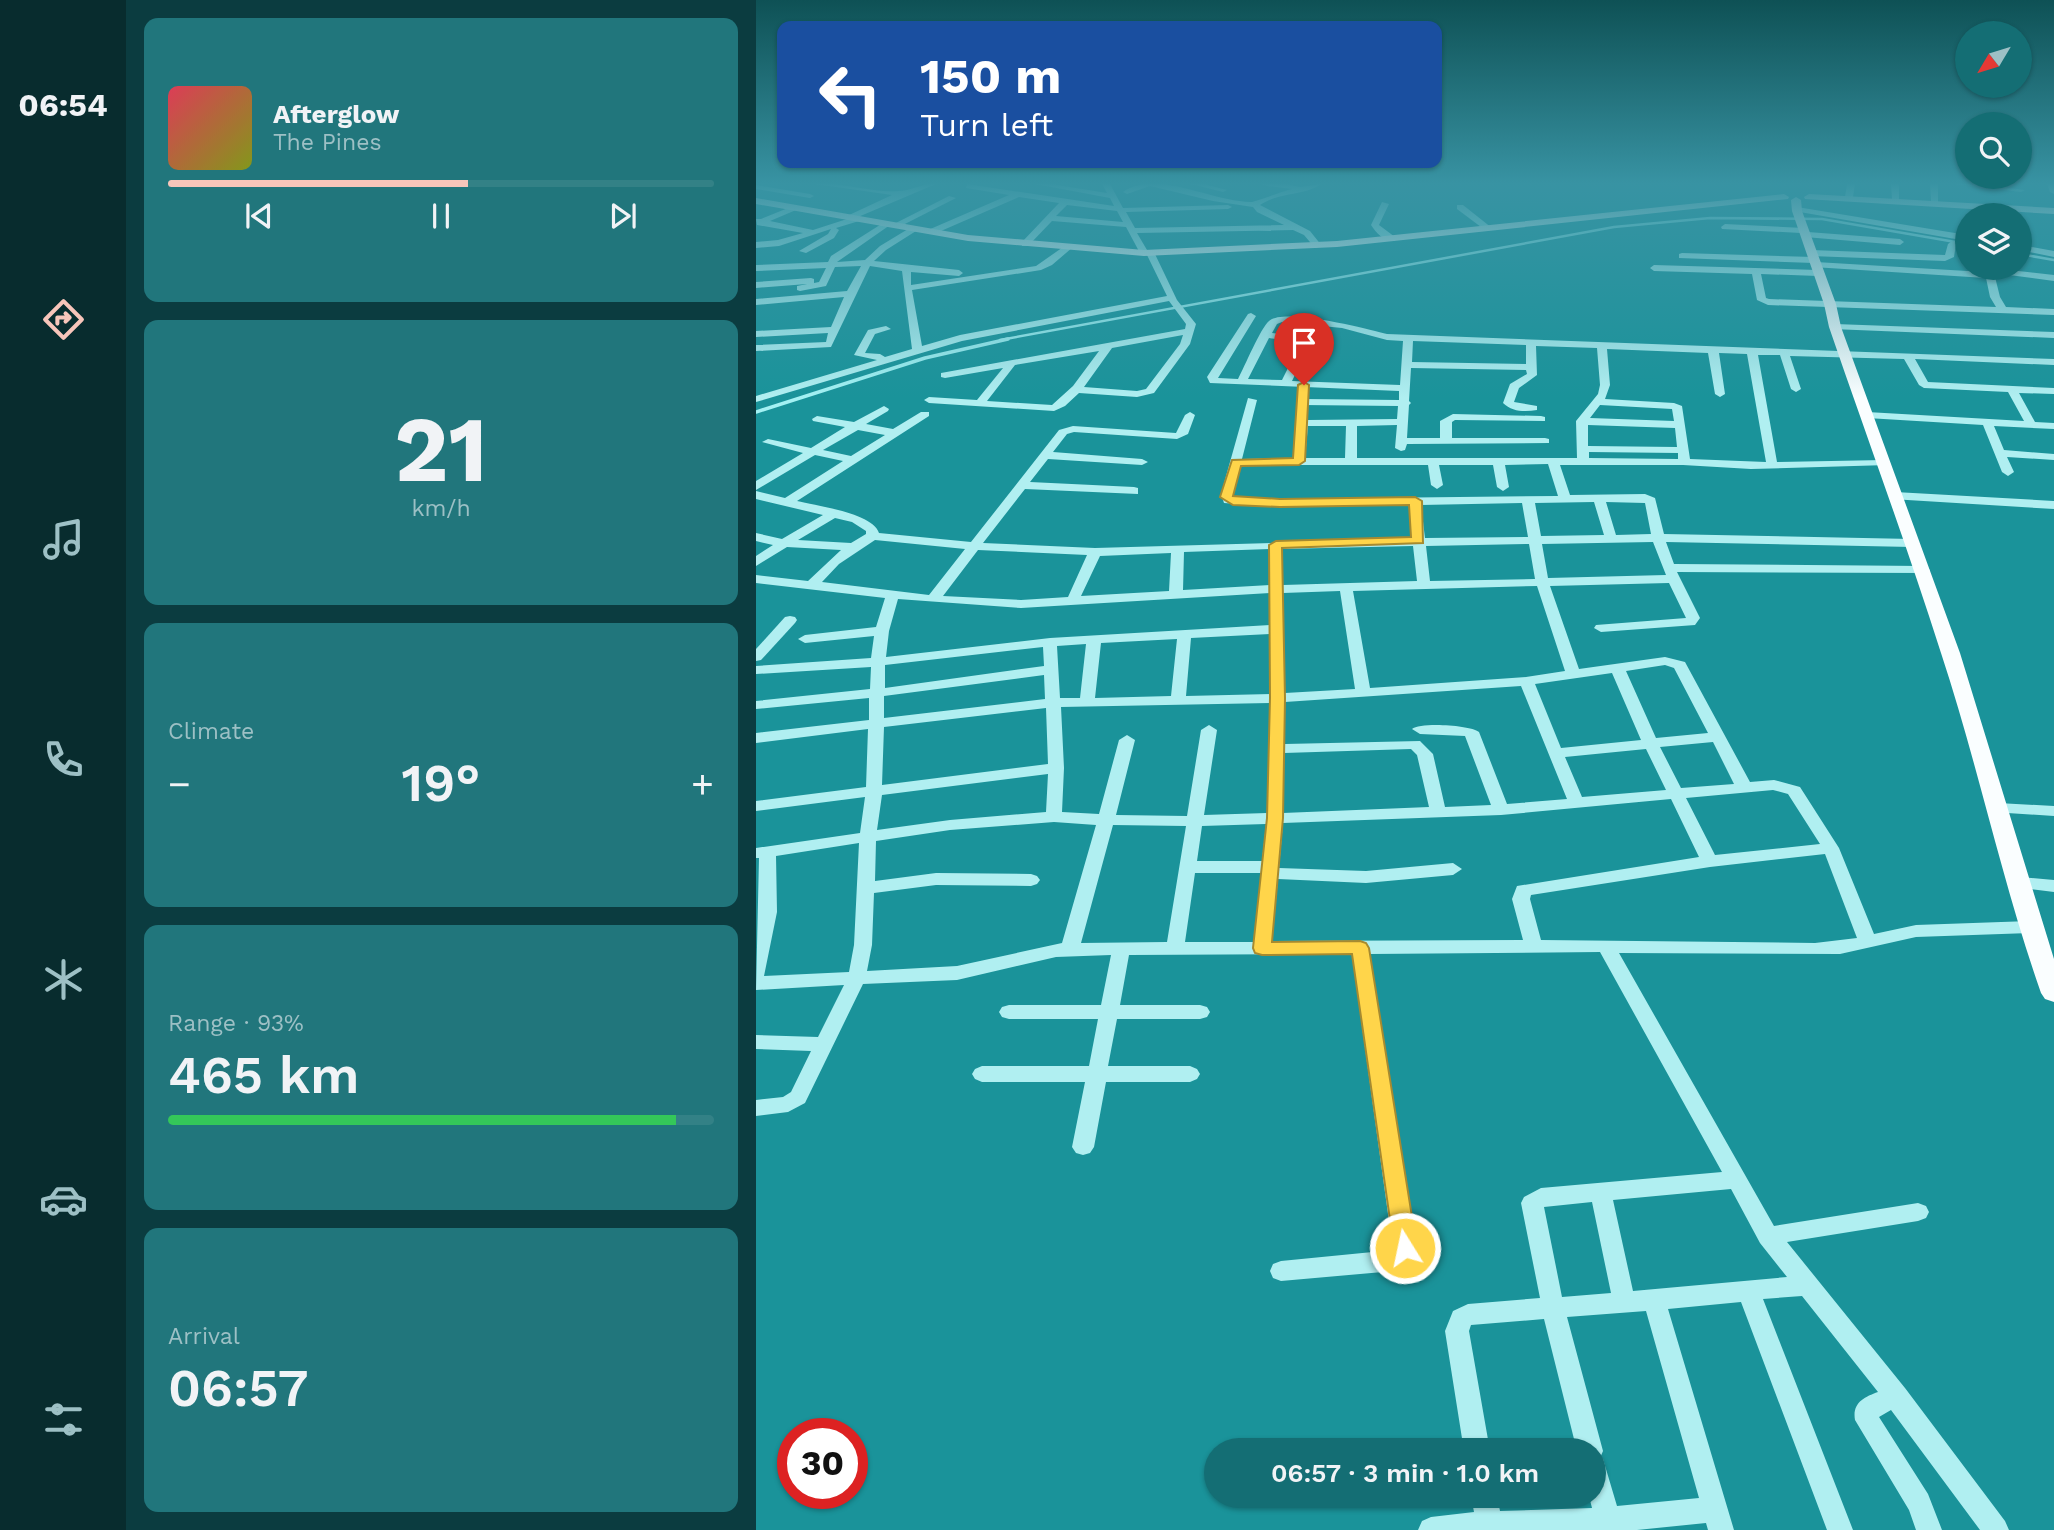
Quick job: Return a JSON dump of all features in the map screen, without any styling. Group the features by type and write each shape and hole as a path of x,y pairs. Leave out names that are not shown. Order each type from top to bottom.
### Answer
{"main road":[{"path":"1812,255 1830,304 1835,327 1923,570 1998,808 2030,927 2054,993"}],"street":[{"path":"756,293 818,286 837,255"},
{"path":"756,348 824,350 850,294 867,263 875,255"},
{"path":"907,288 1038,268 1058,255"},
{"path":"1075,389 1137,394 1150,391 1185,344 1191,324 1174,301 1148,255"},
{"path":"1654,268 1756,271 1888,255"},
{"path":"1927,255 1933,258 1950,255"},
{"path":"1682,256 1955,270"},
{"path":"1922,270 1921,265 1931,264 1933,258"},
{"path":"2032,258 2054,262"},
{"path":"2039,271 2041,260"},
{"path":"756,268 867,263 986,275"},
{"path":"906,269 918,349"},
{"path":"1756,271 1764,302 2054,312"},
{"path":"2032,276 2054,278"},
{"path":"756,285 824,279"},
{"path":"1990,280 1995,297 2003,311"},
{"path":"756,302 850,294"},
{"path":"756,399 918,349 992,331 1174,301"},
{"path":"1251,316 1212,377 1214,381 1405,388"},
{"path":"1241,383 1273,322 1286,319 1342,325 1378,336 1408,338 2054,362"},
{"path":"1835,327 2054,335"},
{"path":"886,329 871,332 859,355 893,357"},
{"path":"756,334 834,330"},
{"path":"945,375 1190,331"},
{"path":"1268,335 1307,340 1285,384"},
{"path":"1399,461 1406,403 1408,338"},
{"path":"1459,366 1460,340"},
{"path":"1446,441 1446,421 1453,417 1542,414 1508,403 1514,386 1532,375 1531,343"},
{"path":"929,400 1054,408 1060,406 1075,389 1108,346"},
{"path":"1582,455 1582,421 1603,394 1605,385 1602,346"},
{"path":"1713,350 1720,394"},
{"path":"1752,351 1772,466"},
{"path":"1784,353 1796,389"},
{"path":"1908,356 1924,385 2054,391"},
{"path":"979,404 1013,363"},
{"path":"1408,365 1531,368"},
{"path":"1299,461 1304,385"},
{"path":"2012,390 2031,424"},
{"path":"1252,400 1227,495 1228,500 1649,499 1658,538 1671,574 1693,618 1690,622 1601,628"},
{"path":"1303,402 1406,403"},
{"path":"1597,402 1669,404 1678,408 1683,456"},
{"path":"756,486 884,409"},
{"path":"1611,412 1679,419"},
{"path":"788,502 925,414"},
{"path":"933,599 1067,430 1177,436 1182,433 1191,415"},
{"path":"1867,415 2054,426"},
{"path":"817,419 895,433"},
{"path":"1582,421 1679,419"},
{"path":"1302,423 1403,422"},
{"path":"1987,422 2008,472"},
{"path":"1351,461 1352,423"},
{"path":"1402,441 1545,441"},
{"path":"768,442 853,460"},
{"path":"2000,453 2054,457"},
{"path":"1045,455 1142,462"},
{"path":"1236,462 1553,461 1582,455 1683,456 1772,466 1884,463"},
{"path":"1433,461 1437,485"},
{"path":"1498,461 1503,487"},
{"path":"1553,461 1565,500"},
{"path":"1022,485 1134,491"},
{"path":"756,495 865,523 872,529 873,536"},
{"path":"1895,496 2054,505"},
{"path":"1599,499 1611,538"},
{"path":"1528,500 1542,582 1573,674"},
{"path":"1415,501 1424,586"},
{"path":"756,562 834,513"},
{"path":"812,585 834,561 873,536 975,546 1095,552 1534,538 1912,543"},
{"path":"756,537 784,543 853,547"},
{"path":"1262,948 1275,818 1278,698 1276,545"},
{"path":"1176,594 1178,550"},
{"path":"1073,600 1095,552"},
{"path":"756,579 933,599 1021,604 1346,586 1542,582 1671,574 1923,570"},
{"path":"1346,586 1363,692"},
{"path":"756,1108 788,1104 798,1097 857,977 863,945 868,837 874,792 878,662 882,631 892,594"},
{"path":"756,657 790,620"},
{"path":"756,670 878,662 1050,642 1276,629"},
{"path":"805,639 882,631"},
{"path":"1178,700 1185,633"},
{"path":"1087,703 1094,639"},
{"path":"1050,642 1056,768 1054,817"},
{"path":"756,738 1052,703 1278,698 1526,681 1665,661 1680,665 1744,787"},
{"path":"1617,668 1651,744 1710,861"},
{"path":"756,705 877,693 1050,670"},
{"path":"1526,681 1577,804"},
{"path":"1420,729 1471,732 1501,810"},
{"path":"1175,949 1209,730"},
{"path":"1556,753 1718,737"},
{"path":"1070,949 1127,740"},
{"path":"1276,748 1415,744 1425,754 1438,812"},
{"path":"756,806 1056,768"},
{"path":"756,975 768,912 762,852 963,823 1054,817 1195,821 1501,810 1774,785 1794,791 1831,848 1868,943"},
{"path":"1998,808 2054,811"},
{"path":"1534,947 1521,899 1523,890 1710,861 1831,848"},
{"path":"1188,867 1366,877 1453,869"},
{"path":"866,888 936,879 1031,880"},
{"path":"2020,883 2054,886"},
{"path":"756,983 982,970 1041,951 1070,949 1606,946 1815,949 1868,943 1916,931 2030,927"},
{"path":"1606,946 1768,1236 1896,1396 1996,1530"},
{"path":"1280,1270 1394,1261 1403,1256 1405,1248 1360,948"},
{"path":"1083,1147 1121,949"},
{"path":"1009,1012 1200,1012"},
{"path":"756,1042 822,1044"},
{"path":"982,1074 1190,1074"},
{"path":"1587,1438 1553,1308 1532,1203 1541,1197 1601,1194 1736,1180"},
{"path":"1601,1194 1624,1301"},
{"path":"1768,1236 1918,1212"},
{"path":"1475,1438 1457,1322 1468,1314 1807,1285"},
{"path":"1748,1292 1840,1530"},
{"path":"1431,1530 1489,1524 1718,1519 1654,1300"},
{"path":"1896,1396 1869,1408 1866,1413 1867,1420 1919,1503 1929,1530"},
{"path":"1487,1508 1489,1524"},
{"path":"1605,1508 1608,1520"}],"waterway":[{"path":"1000,340 1460,255"},
{"path":"2032,256 2054,260"},
{"path":"756,412 925,358 1008,339"}],"route":[{"path":"1304,385 1299,461 1236,462 1226,497 1228,500 1280,503 1415,501 1418,541 1276,545 1278,698 1275,818 1262,948 1360,948 1362,976 1373,1028 1405,1248"}]}
